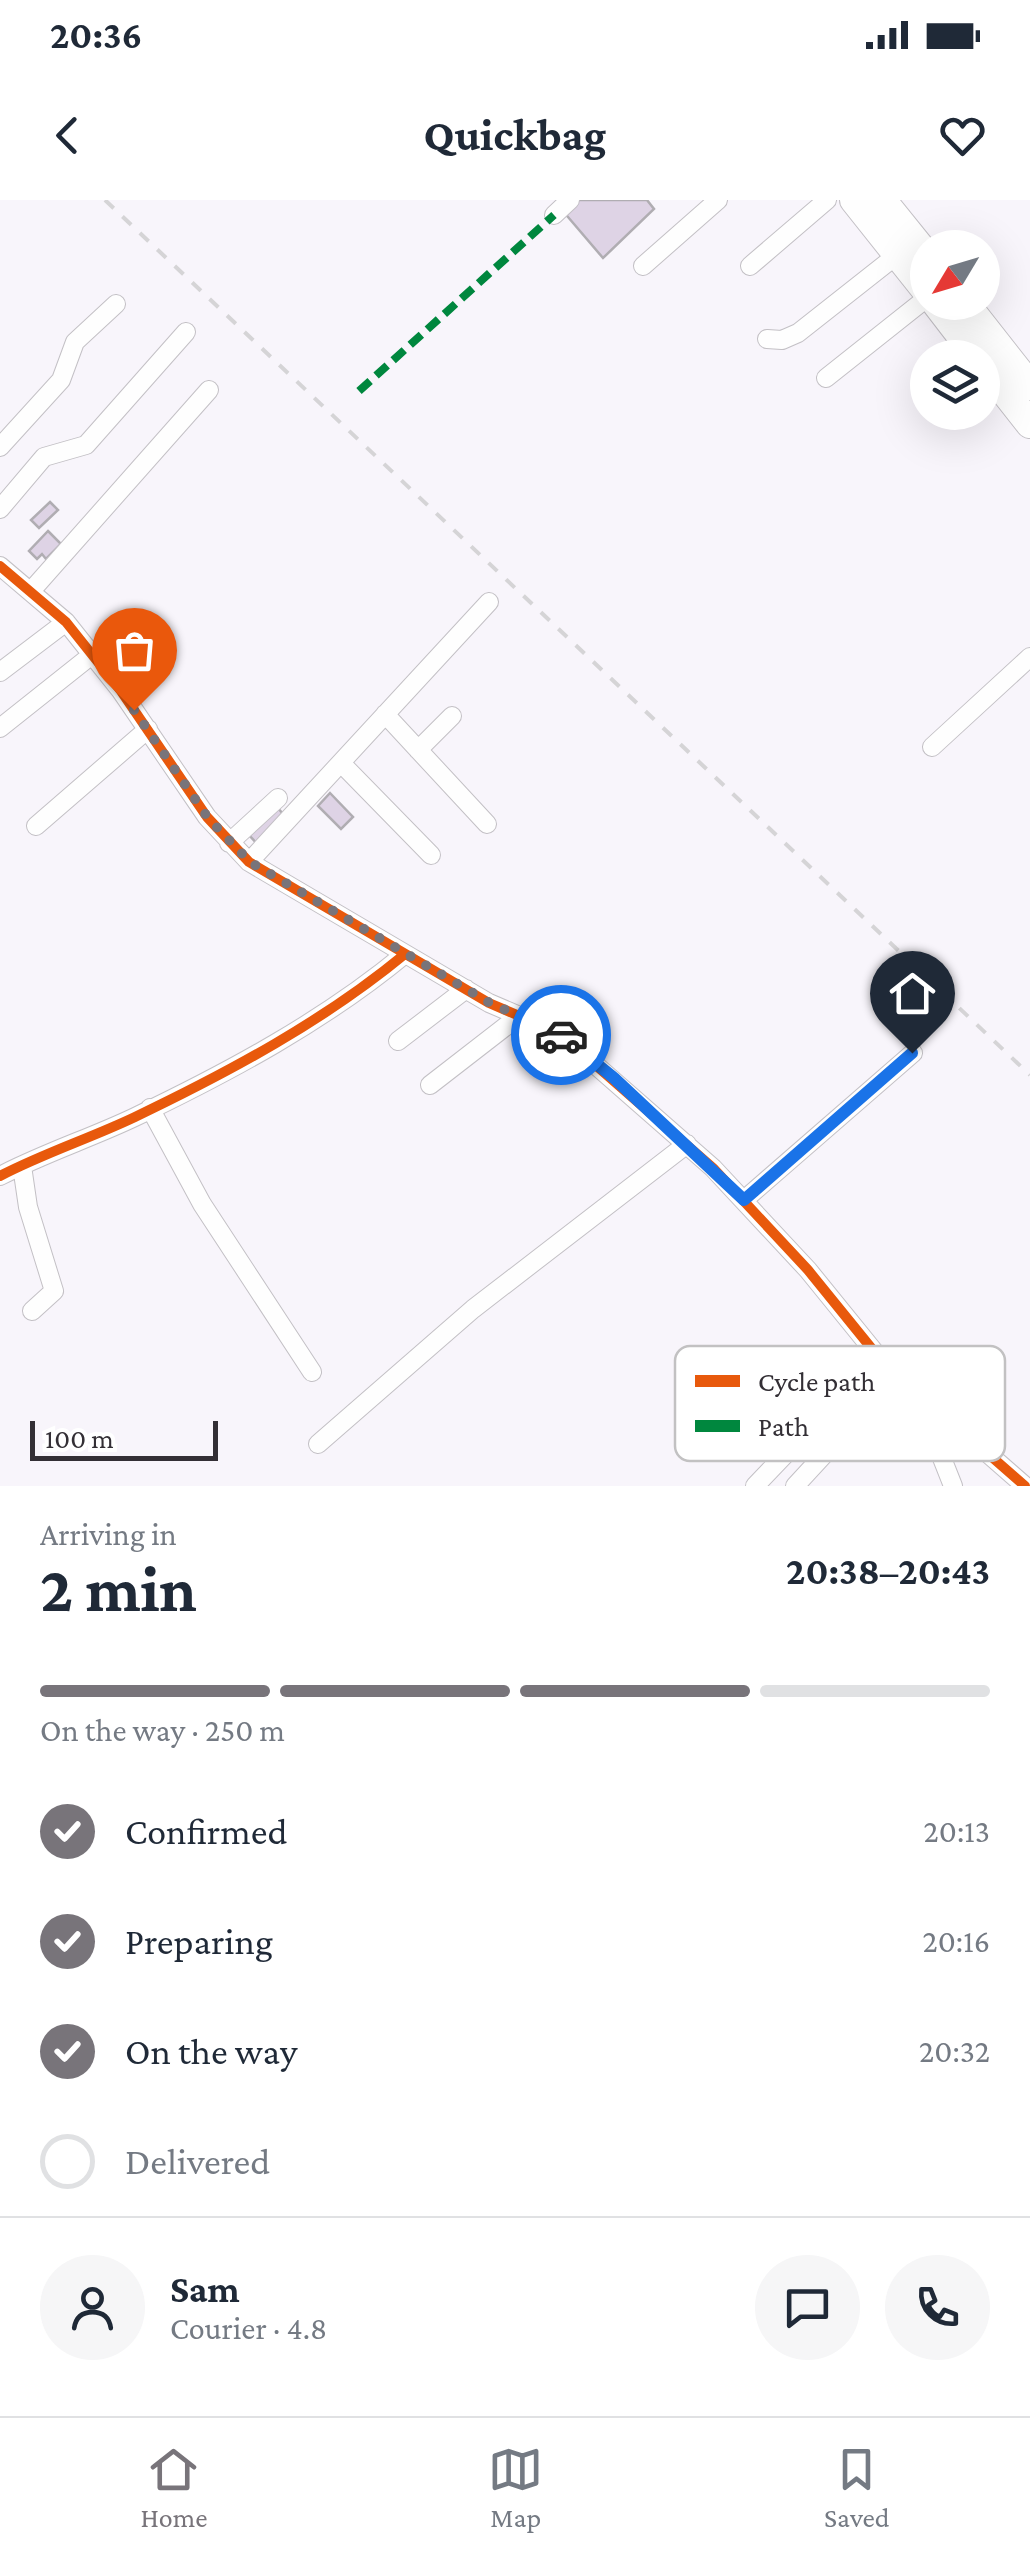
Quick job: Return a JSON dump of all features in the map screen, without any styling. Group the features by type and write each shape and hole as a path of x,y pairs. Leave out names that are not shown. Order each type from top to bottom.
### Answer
{"highway":[{"path":"854,200 910,271"},
{"path":"882,200 910,235"},
{"path":"949,320 964,340"},
{"path":"978,320 1021,378 1030,424"}],"street":[{"path":"554,215 570,200"},
{"path":"644,266 718,200"},
{"path":"750,266 827,200"},
{"path":"767,338 782,340 798,332 898,255"},
{"path":"0,447 60,380 67,352 75,342 116,304"},
{"path":"826,378 910,310"},
{"path":"0,509 44,457 86,445 186,332"},
{"path":"30,592 209,390"},
{"path":"0,566 66,622 229,842 250,862 466,989 560,1034 687,1144 744,1200 873,1346"},
{"path":"250,862 489,602"},
{"path":"0,672 66,622"},
{"path":"0,728 93,654"},
{"path":"932,748 1030,657"},
{"path":"385,714 486,824"},
{"path":"418,750 452,716"},
{"path":"36,826 148,729"},
{"path":"341,763 431,854"},
{"path":"229,842 278,798"},
{"path":"0,1176 150,1108 327,1014 405,954"},
{"path":"398,1041 466,989"},
{"path":"430,1085 519,1016"},
{"path":"744,1200 912,1053"},
{"path":"150,1108 202,1204 312,1372"},
{"path":"318,1444 473,1309 687,1144"},
{"path":"22,1166 28,1207 54,1291 32,1310"},
{"path":"755,1486 779,1461"},
{"path":"795,1486 818,1461"},
{"path":"943,1461 953,1486"},
{"path":"996,1461 1025,1486"}],"building":[{"path":"574,200 647,200 654,209 603,258 562,210"},
{"path":"50,502 58,510 39,528 31,520"},
{"path":"48,531 61,544 46,559 42,554 37,559 29,551"},
{"path":"330,793 353,817 341,829 318,806"},
{"path":"278,808 288,820 259,846 249,835"}],"railway":[{"path":"105,200 1030,1075"}],"marked path":[{"path":"359,391 554,215"}],"cycle path":[{"path":"0,566 66,622 121,691 207,817 249,862 489,1003 559,1033 713,1168 808,1270 870,1346"},
{"path":"0,1176 135,1117 240,1063 309,1023 405,954"},
{"path":"996,1461 1025,1486"}],"way so far":[{"path":"134,710 208,818 250,862 490,1003 561,1035"}],"route":[{"path":"561,1035 614,1078 744,1200 912,1053"}]}
